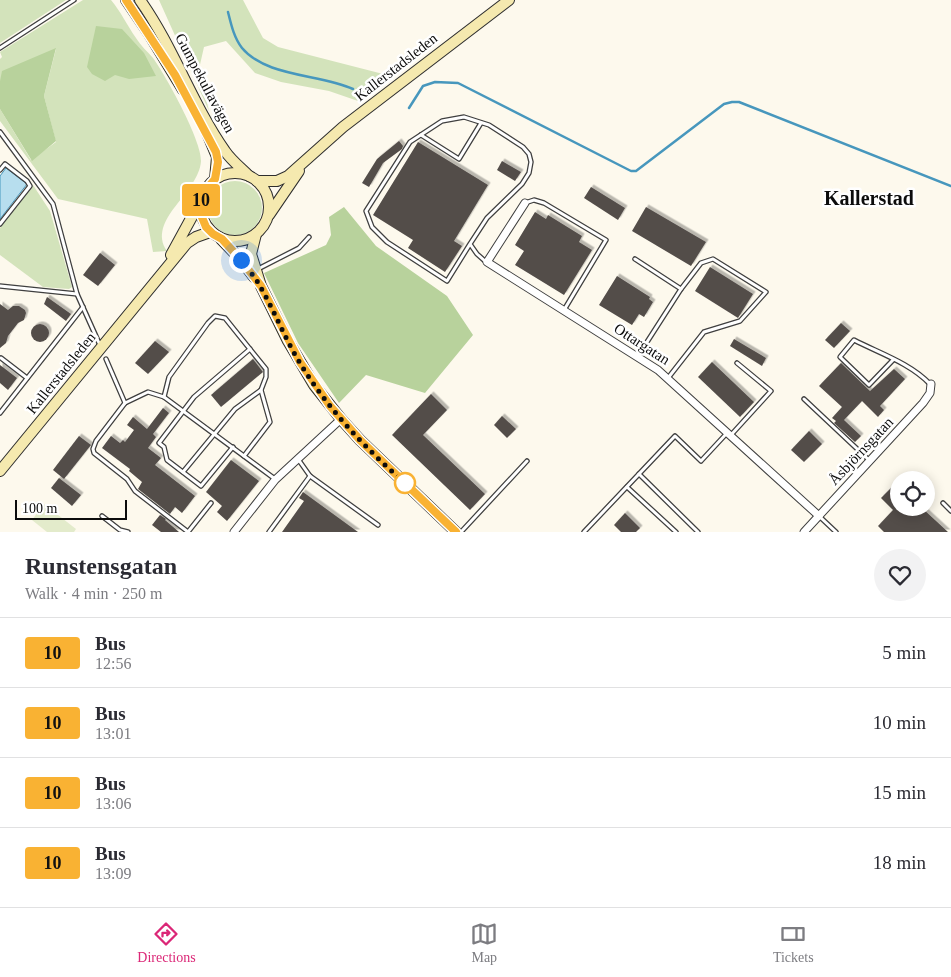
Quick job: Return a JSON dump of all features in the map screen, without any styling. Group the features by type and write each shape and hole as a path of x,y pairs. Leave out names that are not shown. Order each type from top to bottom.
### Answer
{"main road":[{"name":"Gumpekullavägen","path":"126,0 175,75 211,141 218,162 215,179"},
{"name":"Gumpekullavägen","path":"140,0 168,45 225,152 253,179"},
{"name":"Kallerstadsleden","path":"253,179 277,181 288,176 343,127 509,0"},
{"name":"Kallerstadsleden","path":"268,216 305,162"},
{"path":"232,173 253,179 264,189 268,197 268,216 263,226 256,234 240,241 230,242 210,232 201,215 202,196 207,187 215,179 232,173"},
{"name":"Kallerstadsleden","path":"145,293 175,249 202,196"},
{"name":"Kallerstadsleden","path":"0,471 187,243 196,237 210,232"},
{"path":"256,234 251,254 261,286 314,385 360,440 456,532"},
{"path":"222,239 261,286"}],"street":[{"path":"487,262 525,203"},
{"name":"Ottargatan","path":"487,262 668,378 819,516"},
{"name":"Åsbjörnsgatan","path":"804,532 923,403 930,393 931,384"},
{"path":"234,532 275,480 342,419"}],"lane":[{"path":"0,48 74,0"},
{"path":"464,117 481,123 489,125 523,147 531,162 530,173 522,184 487,218 447,282 387,242 372,227 366,211 410,142 442,121 464,117"},
{"path":"421,135 459,159 481,123"},
{"path":"0,132 53,204 78,294 99,343"},
{"path":"0,170 5,164 27,181 30,186 0,224"},
{"path":"525,203 534,200 544,203 606,240 564,311"},
{"path":"256,271 299,248 309,237"},
{"path":"470,244 477,254 487,262"},
{"path":"635,259 681,289"},
{"path":"638,357 681,289 702,263 714,259 766,292 740,321 704,332 668,378"},
{"path":"0,286 78,294"},
{"path":"0,413 84,306"},
{"path":"164,396 168,377 215,316 225,318 266,369 266,377 261,390 235,409 183,472"},
{"path":"893,360 869,385 840,357 854,340 919,373 931,384"},
{"path":"233,447 201,486 167,460 164,447 159,443 194,397 250,349"},
{"path":"1,358 27,378"},
{"path":"106,359 125,403"},
{"path":"584,532 675,436 701,461 771,392 737,362"},
{"path":"244,456 270,422 261,390"},
{"path":"211,503 188,532 135,491 127,479 94,452 96,442 125,403 148,392 164,396 275,480"},
{"path":"804,399 870,461"},
{"path":"297,459 310,476 378,525"},
{"path":"461,532 527,461"},
{"path":"639,474 698,532"},
{"path":"268,532 310,476"},
{"path":"627,487 676,532"},
{"path":"943,503 951,511"},
{"path":"102,516 120,530 128,532"},
{"path":"819,516 836,532"}],"green space":[{"path":"0,0 66,0 0,43"},
{"path":"83,0 111,0 138,41 159,67 190,124 196,139 201,161 198,173 168,217 163,228 162,240 167,251 153,252 147,219 58,199 0,121 0,109 31,160 56,142 44,96 56,49 0,81 0,59 2,57 0,52"},
{"path":"159,0 243,0 263,38 278,47 387,75 358,101 329,91 281,82 255,73 226,41 204,47 199,69 209,111"},
{"path":"96,26 122,29 144,53 156,76 129,79 115,75 105,81 92,74 87,67"},
{"path":"56,48 44,96 56,141 32,161 0,109 2,71"},
{"path":"230,181 240,181 250,185 258,193 262,208 258,223 250,231 240,235 230,235 220,231 212,223 208,213 208,203 212,193 220,185"},
{"path":"33,185 50,211 72,287 69,289 43,287 0,255 0,228"},
{"path":"344,207 376,246 447,296 473,335 425,393 366,375 339,403 298,343 264,273 326,245 331,235 329,217"},
{"path":"44,504 76,529 74,532 47,532 32,520"}],"water":[{"path":"6,168 27,184 0,219 0,176"}],"building":[{"path":"399,141 403,146 402,149 383,163 369,187 362,183 377,159"},
{"path":"418,142 488,185 454,241 462,246 445,272 408,248 413,240 373,215"},
{"path":"502,161 521,172 515,181 497,170"},
{"path":"591,187 625,208 618,220 584,198"},
{"path":"646,207 706,242 691,266 632,231"},
{"path":"535,212 546,219 548,215 582,236 579,242 592,250 564,295 515,265 524,251 515,245"},
{"path":"100,253 115,265 98,286 83,275"},
{"path":"710,267 753,294 738,318 695,291"},
{"path":"617,276 650,297 649,299 653,302 644,317 639,314 632,325 599,305"},
{"path":"47,297 71,314 66,321 44,304"},
{"path":"0,304 8,310 13,306 19,306 26,313 24,320 18,323 8,336 6,343 0,348"},
{"path":"841,323 850,331 834,348 825,340"},
{"path":"36,324 44,324 49,329 47,340 36,342 31,337 31,329"},
{"path":"734,339 766,358 762,366 730,346"},
{"path":"155,341 169,352 148,374 135,363"},
{"path":"253,359 263,372 221,407 211,395"},
{"path":"712,362 754,402 740,417 698,377"},
{"path":"841,363 870,391 894,369 905,379 880,406 884,410 878,417 862,401 844,420 861,436 855,442 834,423 836,421 832,418 842,407 819,386"},
{"path":"0,365 17,378 8,390 0,383"},
{"path":"431,394 447,410 423,435 485,494 470,510 392,435"},
{"path":"163,408 169,413 153,434 156,437 148,448 161,458 155,465 195,496 182,513 175,507 170,514 138,489 142,482 129,471 130,469 102,448 111,436 120,443 123,440 125,442 134,430 127,425 133,417 147,429"},
{"path":"502,416 516,429 507,438 494,425"},
{"path":"809,431 822,444 804,462 791,450"},
{"path":"79,436 91,445 64,479 53,470"},
{"path":"231,460 259,481 227,521 217,512 222,506 206,492"},
{"path":"59,478 81,495 72,506 51,488"},
{"path":"890,489 890,507 881,498"},
{"path":"303,492 358,532 282,532 304,501 299,498"},
{"path":"625,513 640,528 636,532 621,532 614,525"},
{"path":"890,513 890,516 931,516 948,532 884,532 878,526"},
{"path":"160,515 179,532 161,532 152,525"}],"waterway":[{"path":"228,12 237,40 242,48 252,57 265,65 279,70 325,80 353,89"},
{"path":"409,108 423,86 435,82 458,83 631,171 636,171 724,104 739,102 951,186"}],"bus line":[{"name":"10","path":"126,0 175,75 216,152 218,162 215,179 204,192 200,209 206,227 222,239 261,286 300,362 330,406 360,440 456,532"}],"district":[{"name":"Kallerstad","path":"869,198"}],"route":[{"path":"241,260 261,286 288,341 314,385 360,440 405,483"}]}
